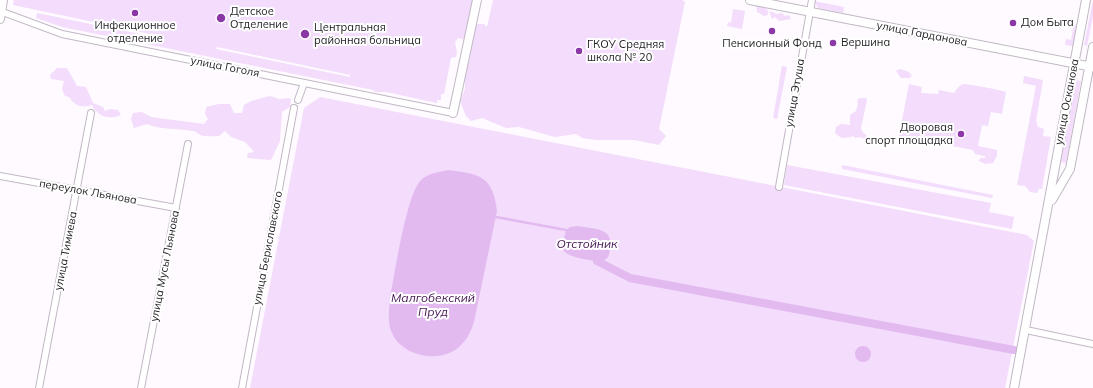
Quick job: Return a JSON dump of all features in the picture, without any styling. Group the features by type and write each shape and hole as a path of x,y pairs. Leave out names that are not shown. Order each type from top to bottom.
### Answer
{"street":[{"path":"0,14 3,0"},
{"path":"453,114 477,0"},
{"name":"улица Гарданова","path":"750,0 1091,67"},
{"name":"улица Этуша","path":"779,187 812,0"},
{"name":"улица Осканова","path":"1014,388 1050,204 1055,162 1086,0"},
{"name":"улица Гоголя","path":"0,14 62,34 453,114"},
{"name":"улица Осканова","path":"1050,204 1070,169 1091,67 1093,47"},
{"path":"298,100 304,83"},
{"name":"улица Бериславского","path":"242,388 294,108"},
{"name":"улица Тимиева","path":"39,388 91,113"},
{"name":"улица Мусы Льянова","path":"141,388 188,144"},
{"name":"переулок Льянова","path":"0,176 176,208"},
{"path":"1026,330 1093,344"}],"shaded area":[{"name":"Центральная районная больница","path":"14,0 474,0 466,40 458,38 455,42 457,53 456,57 451,58 444,94 441,94 441,100 437,100 437,103 386,92 375,92 373,90 62,27 36,18 37,13 154,37 155,35 13,5","holes":["217,47 350,75 350,77 216,49"]},
{"name":"ГКОУ Средняя школа № 20","path":"493,0 682,0 685,2 659,129 666,136 659,145 634,140 596,140 582,138 576,134 555,137 519,127 506,128 482,118 471,121 466,116 460,101 465,89 465,69 469,62 476,24 484,24 487,27"},
{"path":"1093,0 1093,16 1087,46 1084,45"},
{"path":"814,1 844,7 843,13 818,8"},
{"path":"756,4 763,6 768,10 768,15 764,16 757,12"},
{"path":"733,9 745,11 742,29 727,26 728,22 731,23"},
{"path":"769,11 777,14 782,13 785,16 789,15 791,19 779,21 775,17 772,19"},
{"path":"1074,24 1077,25 1073,46 1065,45 1066,39 1071,40"},
{"path":"782,66 787,67 777,119 773,118"},
{"path":"57,68 67,68 77,86 86,87 93,103 103,107 105,111 110,109 118,110 121,115 108,117 100,115 92,105 79,106 69,97 65,96 62,89 64,81 51,79 50,75"},
{"path":"900,69 909,72 912,76 909,78 901,78 896,71"},
{"path":"1024,76 1043,80 1036,121 1038,127 1044,129 1043,136 1051,137 1042,189 1039,189 1037,193 1030,192 1025,186 1017,185 1036,86 1023,83"},
{"path":"1076,80 1081,81 1066,163 1061,162"},
{"path":"909,84 922,87 921,93 938,94 939,90 954,93 959,86 964,84 1006,92 1002,114 991,112 988,126 982,125 978,146 997,150 997,156 993,163 985,164 979,161 980,158 985,158 985,156 975,154 973,150 899,136"},
{"path":"270,96 279,99 291,98 290,107 282,112 280,141 271,160 247,158 248,153 254,152 245,142 231,137 225,131 219,136 207,136 200,135 193,131 163,128 147,124 134,128 131,119 133,113 142,112 151,117 204,124 208,119 205,114 206,107 219,104 230,104 234,113 242,113 244,105 251,101"},
{"path":"320,97 1027,235 1034,241 1005,388 250,388 304,108"},
{"path":"859,98 866,98 867,100 861,128 867,136 865,139 859,137 855,138 854,136 846,138 839,137 835,133 836,127 841,124 850,125 850,115 856,111 858,104 857,101"},
{"path":"787,165 991,203 989,212 1014,217 1012,229 784,185"},
{"path":"842,165 993,195 992,198 842,169"}],"water":[{"name":"Малгобекский Пруд","path":"448,170 469,173 483,179 492,190 497,211 472,329 465,341 452,352 443,355 424,356 406,349 398,343 393,335 389,322 390,298 406,217 416,187 422,179 428,175"},
{"name":"Отстойник","path":"577,226 601,230 606,233 611,242 607,258 601,261 589,260 576,257 564,251 563,243 566,230 570,227"},
{"path":"863,346 870,351 871,354 866,361 863,362 856,357 855,354 860,347"}],"waterway":[{"path":"496,217 566,230"},
{"path":"597,261 630,278 1014,350"}],"place":[{"name":"Инфекционное отделение","path":"135,13"},
{"name":"Детское Отделение","path":"221,18"},
{"name":"Дом Быта","path":"1013,23"},
{"name":"Пенсионный Фонд","path":"772,31"},
{"name":"Центральная районная больница","path":"305,34"},
{"name":"Вершина","path":"833,43"},
{"name":"ГКОУ Средняя школа № 20","path":"579,51"},
{"name":"Дворовая спорт площадка","path":"961,134"}]}
